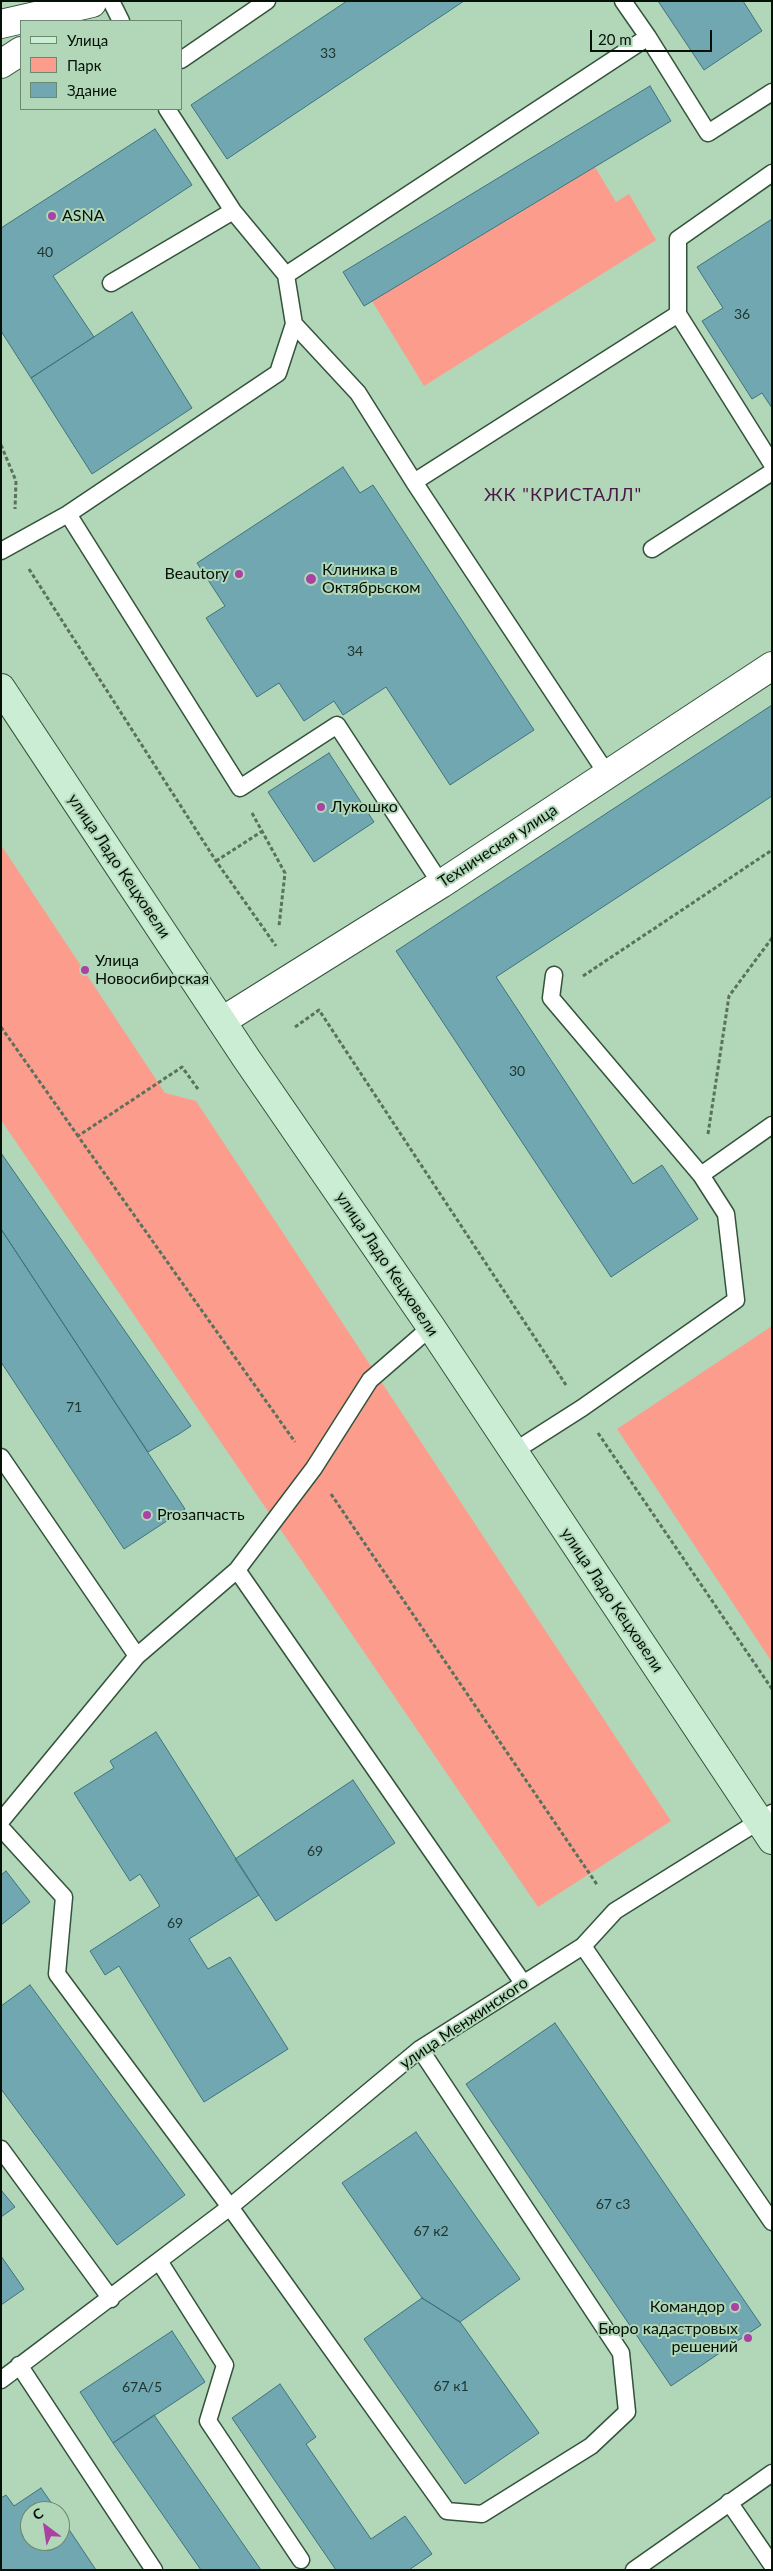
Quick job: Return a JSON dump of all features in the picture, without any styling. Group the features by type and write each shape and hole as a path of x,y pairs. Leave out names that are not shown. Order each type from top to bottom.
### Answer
{"main road":[{"name":"улица Ладо Кецховели","path":"4,699 767,1824"}],"street":[{"path":"67,20 99,2"},
{"path":"1,24 99,2"},
{"path":"1,64 20,52"},
{"name":"Техническая улица","path":"222,1021 441,884 772,666"}],"lane":[{"path":"182,59 267,1"},
{"path":"623,1 648,37 708,133 772,92"},
{"path":"99,2 120,20"},
{"path":"286,275 648,37"},
{"path":"8,548 68,514 278,373 294,324 286,275 233,211 168,110"},
{"path":"772,173 678,238 678,314 772,464"},
{"path":"111,283 233,211"},
{"path":"414,482 678,314"},
{"path":"294,324 358,393 414,482 607,774"},
{"path":"652,549 772,472"},
{"path":"68,514 240,788 337,725 441,884"},
{"path":"513,1452 582,1408 736,1300 726,1214 701,1175 551,998 554,975"},
{"path":"701,1175 772,1125"},
{"path":"1,1821 137,1656 237,1570 314,1468 370,1380 431,1328"},
{"path":"1,1457 137,1656"},
{"path":"237,1570 523,1983"},
{"name":"улица Менжинского","path":"1,2380 111,2299 230,2207 420,2049 583,1946 615,1911 767,1824"},
{"path":"1,1828 64,1897 57,1974 230,2207 447,2511 482,2514 590,2446 627,2412 621,2353 420,2049"},
{"path":"583,1946 772,2222"},
{"path":"1,2149 111,2299"},
{"path":"159,2261 226,2365 208,2421 301,2560"},
{"path":"19,2365 154,2570"},
{"path":"634,2570 728,2502 772,2473"},
{"path":"728,2502 772,2565"}],"path":[{"path":"1,445 16,482 8,548"},
{"path":"29,569 216,861 279,951"},
{"path":"240,788 261,832 285,873 279,926"},
{"path":"216,861 261,832"},
{"path":"551,998 772,850"},
{"path":"701,1175 729,996 772,938"},
{"path":"295,1026 320,1010 571,1393"},
{"path":"1,1027 314,1468 615,1911"},
{"path":"78,1136 182,1067 198,1089"},
{"path":"594,1427 772,1689"}],"green space":[{"path":"595,167 616,202 629,194 656,240 424,386 372,301"},
{"path":"1,845 165,1093 196,1101 671,1821 538,1907 1,1120"},
{"path":"772,1326 772,1662 617,1429"}],"building":[{"path":"347,1 464,1 227,159 191,105"},
{"path":"658,1 743,1 762,31 704,70"},
{"path":"650,86 671,121 364,306 343,272"},
{"path":"155,129 192,185 53,276 94,337 31,378 1,331 1,228"},
{"path":"772,219 772,408 762,393 752,399 702,321 723,308 697,267"},
{"path":"132,312 192,408 92,474 31,378"},
{"path":"343,467 360,493 373,485 534,730 450,785 386,687 343,715 334,701 304,721 279,683 257,697 206,618 225,606 197,563"},
{"path":"772,705 772,796 496,977 633,1184 662,1165 698,1219 611,1277 396,951"},
{"name":"Лукошко","path":"329,753 374,822 314,862 268,792"},
{"path":"1,1153 191,1426 148,1452 1,1229"},
{"path":"1,1229 185,1509 124,1549 1,1362"},
{"path":"156,1732 259,1895 189,1939 208,1969 230,1957 288,2049 204,2102 119,1966 105,1975 90,1951 160,1906 140,1874 130,1881 74,1793 114,1768 110,1761"},
{"path":"353,1780 395,1843 276,1921 235,1859"},
{"path":"6,1871 30,1902 1,1925 1,1875"},
{"path":"30,1985 185,2195 117,2245 1,2089 1,2006"},
{"path":"555,2023 761,2325 671,2386 466,2084"},
{"path":"416,2132 520,2279 460,2322 422,2298 342,2183"},
{"path":"1,2190 15,2207 1,2217"},
{"path":"1,2256 24,2289 1,2305"},
{"path":"422,2298 460,2322 539,2433 465,2484 364,2339"},
{"path":"172,2331 205,2382 113,2443 80,2392"},
{"path":"280,2384 316,2437 306,2444 371,2539 405,2516 432,2554 409,2570 336,2570 232,2418"},
{"path":"154,2415 261,2570 201,2570 113,2443"},
{"path":"41,2488 50,2501 22,2501"},
{"path":"6,2495 14,2506 20,2502 20,2551 70,2551 70,2531 96,2570 1,2570 1,2498"}],"place":[{"name":"ASNA","path":"52,216"},
{"name":"Beautory","path":"239,574"},
{"name":"Клиника в Октябрьском","path":"311,579"},
{"name":"Лукошко","path":"321,807"},
{"name":"Улица Новосибирская","path":"85,970"},
{"name":"Proзапчасть","path":"147,1515"},
{"name":"Командор","path":"735,2307"},
{"name":"Бюро кадастровых решений","path":"748,2338"}],"district":[{"name":"ЖК \"КРИСТАЛЛ\"","path":"563,495"}]}
